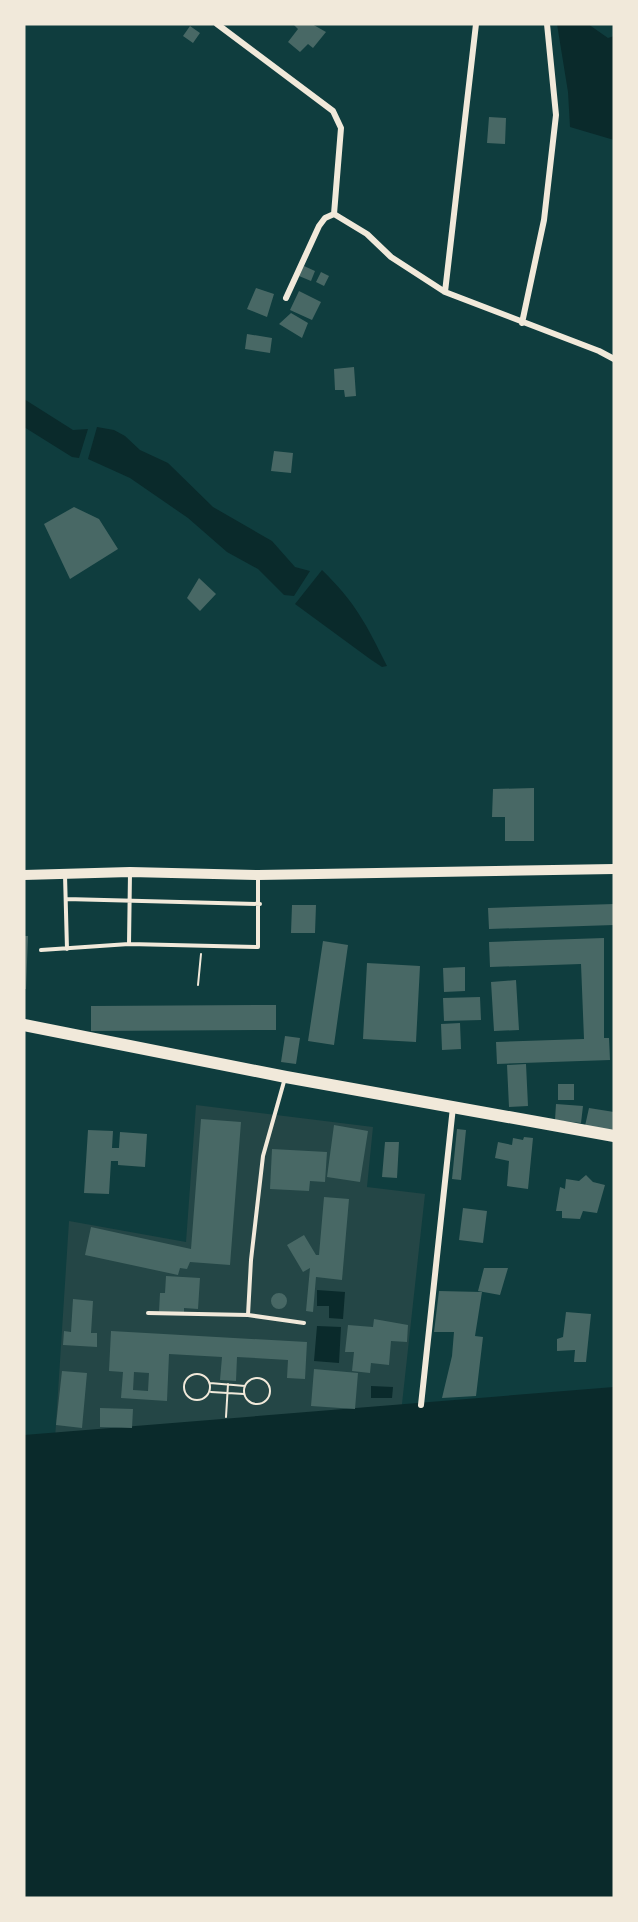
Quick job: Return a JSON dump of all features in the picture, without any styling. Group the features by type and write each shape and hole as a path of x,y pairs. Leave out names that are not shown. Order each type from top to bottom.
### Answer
{"main road":[{"path":"24,1025 286,1077 614,1136"}],"street":[{"path":"217,24 333,111 340,128 334,214"},
{"path":"445,292 476,24"},
{"path":"522,323 544,220 556,114 547,24"},
{"path":"334,214 367,234 391,256 445,292 599,351 614,359"},
{"path":"286,298 319,226 325,218 334,214"},
{"path":"24,867 48,873"},
{"path":"24,875 130,872 258,875 614,869"},
{"path":"421,1406 453,1107"}],"lane":[{"path":"129,944 130,872"},
{"path":"65,873 68,949"},
{"path":"41,950 129,944 258,947 260,904 258,875"},
{"path":"66,899 260,904"},
{"path":"248,1315 251,1260 263,1156 286,1077"},
{"path":"148,1313 248,1315 304,1323"}],"path":[{"path":"198,985 202,945"},
{"path":"210,1392 210,1383 204,1376 195,1374 187,1378 183,1386 185,1395 192,1400 200,1400 210,1392 244,1394"},
{"path":"260,1377 268,1383 271,1391 268,1399 261,1404 249,1401 244,1394 245,1386 251,1379 260,1377"},
{"path":"210,1383 245,1386"},
{"path":"226,1417 228,1384"}],"shaded area":[{"path":"557,24 588,24 608,38 614,36 614,140 570,127 568,92"},
{"path":"24,399 73,430 88,429 79,458 72,457 24,427"},
{"path":"97,427 114,430 125,436 140,450 168,463 213,507 272,541 295,567 310,571 294,596 284,595 258,569 227,552 188,518 130,478 88,459"},
{"path":"322,570 344,593 359,615 387,666 382,667 370,659 295,604"},
{"path":"196,1105 373,1127 367,1187 425,1194 401,1413 55,1439 69,1221 186,1242"},
{"path":"317,1290 345,1292 343,1319 329,1318 329,1306 317,1306"},
{"path":"317,1326 341,1327 339,1363 314,1361"},
{"path":"371,1386 393,1387 392,1398 371,1398"},
{"path":"614,1387 614,1898 24,1898 24,1435"}],"building":[{"path":"293,24 312,24 326,32 313,48 308,44 300,52 288,42 298,29"},
{"path":"190,26 200,33 193,43 183,36"},
{"path":"489,117 506,118 505,144 487,143"},
{"path":"304,266 315,271 311,281 299,276"},
{"path":"321,272 329,276 324,286 316,282"},
{"path":"256,288 274,294 267,317 247,309"},
{"path":"299,291 321,302 312,320 290,310"},
{"path":"291,313 308,323 302,338 279,324"},
{"path":"247,334 272,338 270,353 245,349"},
{"path":"354,367 356,396 345,397 344,390 335,390 334,369"},
{"path":"274,451 293,453 291,473 271,471"},
{"path":"74,507 99,519 118,549 70,579 44,524"},
{"path":"199,578 216,594 200,611 187,598"},
{"path":"534,788 534,841 505,841 505,817 492,817 493,789"},
{"path":"614,904 614,925 489,929 488,908"},
{"path":"292,905 316,905 315,933 291,933"},
{"path":"24,936 28,936 26,989 24,989"},
{"path":"604,938 604,1038 609,1038 610,1060 497,1064 496,1042 584,1039 581,964 490,967 489,942"},
{"path":"323,941 348,945 334,1045 308,1041"},
{"path":"367,963 420,966 416,1042 363,1039"},
{"path":"465,967 465,991 444,992 443,968"},
{"path":"516,980 519,1030 494,1031 491,982"},
{"path":"480,997 481,1020 444,1021 443,998"},
{"path":"276,1005 276,1030 91,1031 91,1006"},
{"path":"460,1023 461,1049 442,1050 441,1024"},
{"path":"285,1036 300,1038 296,1064 281,1062"},
{"path":"526,1064 528,1106 509,1107 507,1065"},
{"path":"558,1084 574,1084 574,1100 558,1100"},
{"path":"556,1104 583,1106 581,1123 555,1120"},
{"path":"589,1108 614,1112 614,1131 585,1126"},
{"path":"201,1119 241,1122 230,1265 190,1262 187,1269 180,1268 178,1275 85,1255 91,1227 191,1249"},
{"path":"334,1125 368,1131 360,1182 327,1177"},
{"path":"457,1129 466,1130 461,1180 452,1179"},
{"path":"88,1130 113,1131 112,1148 119,1148 120,1132 147,1134 145,1167 118,1165 118,1161 111,1161 109,1194 84,1193"},
{"path":"524,1137 533,1138 528,1189 507,1186 509,1161 495,1158 498,1142 512,1145 513,1138 523,1140"},
{"path":"385,1142 399,1142 397,1178 382,1177"},
{"path":"272,1149 327,1152 325,1182 310,1181 309,1191 270,1189"},
{"path":"586,1175 593,1182 605,1185 597,1213 583,1211 580,1219 562,1218 562,1211 556,1211 560,1187 565,1189 566,1179 579,1181"},
{"path":"324,1197 349,1199 342,1280 316,1277 313,1312 306,1311 310,1268 303,1272 287,1245 304,1235 316,1255 319,1255"},
{"path":"463,1208 487,1211 483,1243 459,1240"},
{"path":"484,1268 508,1268 500,1295 478,1291"},
{"path":"166,1276 200,1278 198,1309 184,1308 184,1313 159,1312 160,1293 165,1293"},
{"path":"439,1291 482,1292 475,1336 483,1337 476,1396 442,1398 452,1356 454,1332 434,1332"},
{"path":"279,1293 285,1295 287,1301 285,1307 279,1309 273,1307 271,1301 273,1295"},
{"path":"73,1299 93,1301 91,1333 97,1333 97,1347 63,1345 64,1331 71,1332"},
{"path":"566,1312 591,1314 586,1362 574,1362 575,1350 557,1351 557,1339 563,1337"},
{"path":"374,1319 408,1325 407,1342 391,1341 389,1365 371,1363 370,1373 352,1371 354,1352 345,1352 348,1325 373,1327"},
{"path":"111,1331 307,1342 305,1379 287,1378 288,1360 237,1357 236,1381 220,1380 222,1357 169,1354 167,1401 121,1398 123,1372 109,1371","holes":["134,1372 149,1373 148,1391 133,1390"]},
{"path":"314,1369 358,1373 355,1409 311,1406"},
{"path":"62,1371 87,1373 82,1428 56,1425"},
{"path":"100,1408 133,1409 132,1428 100,1427"}]}
